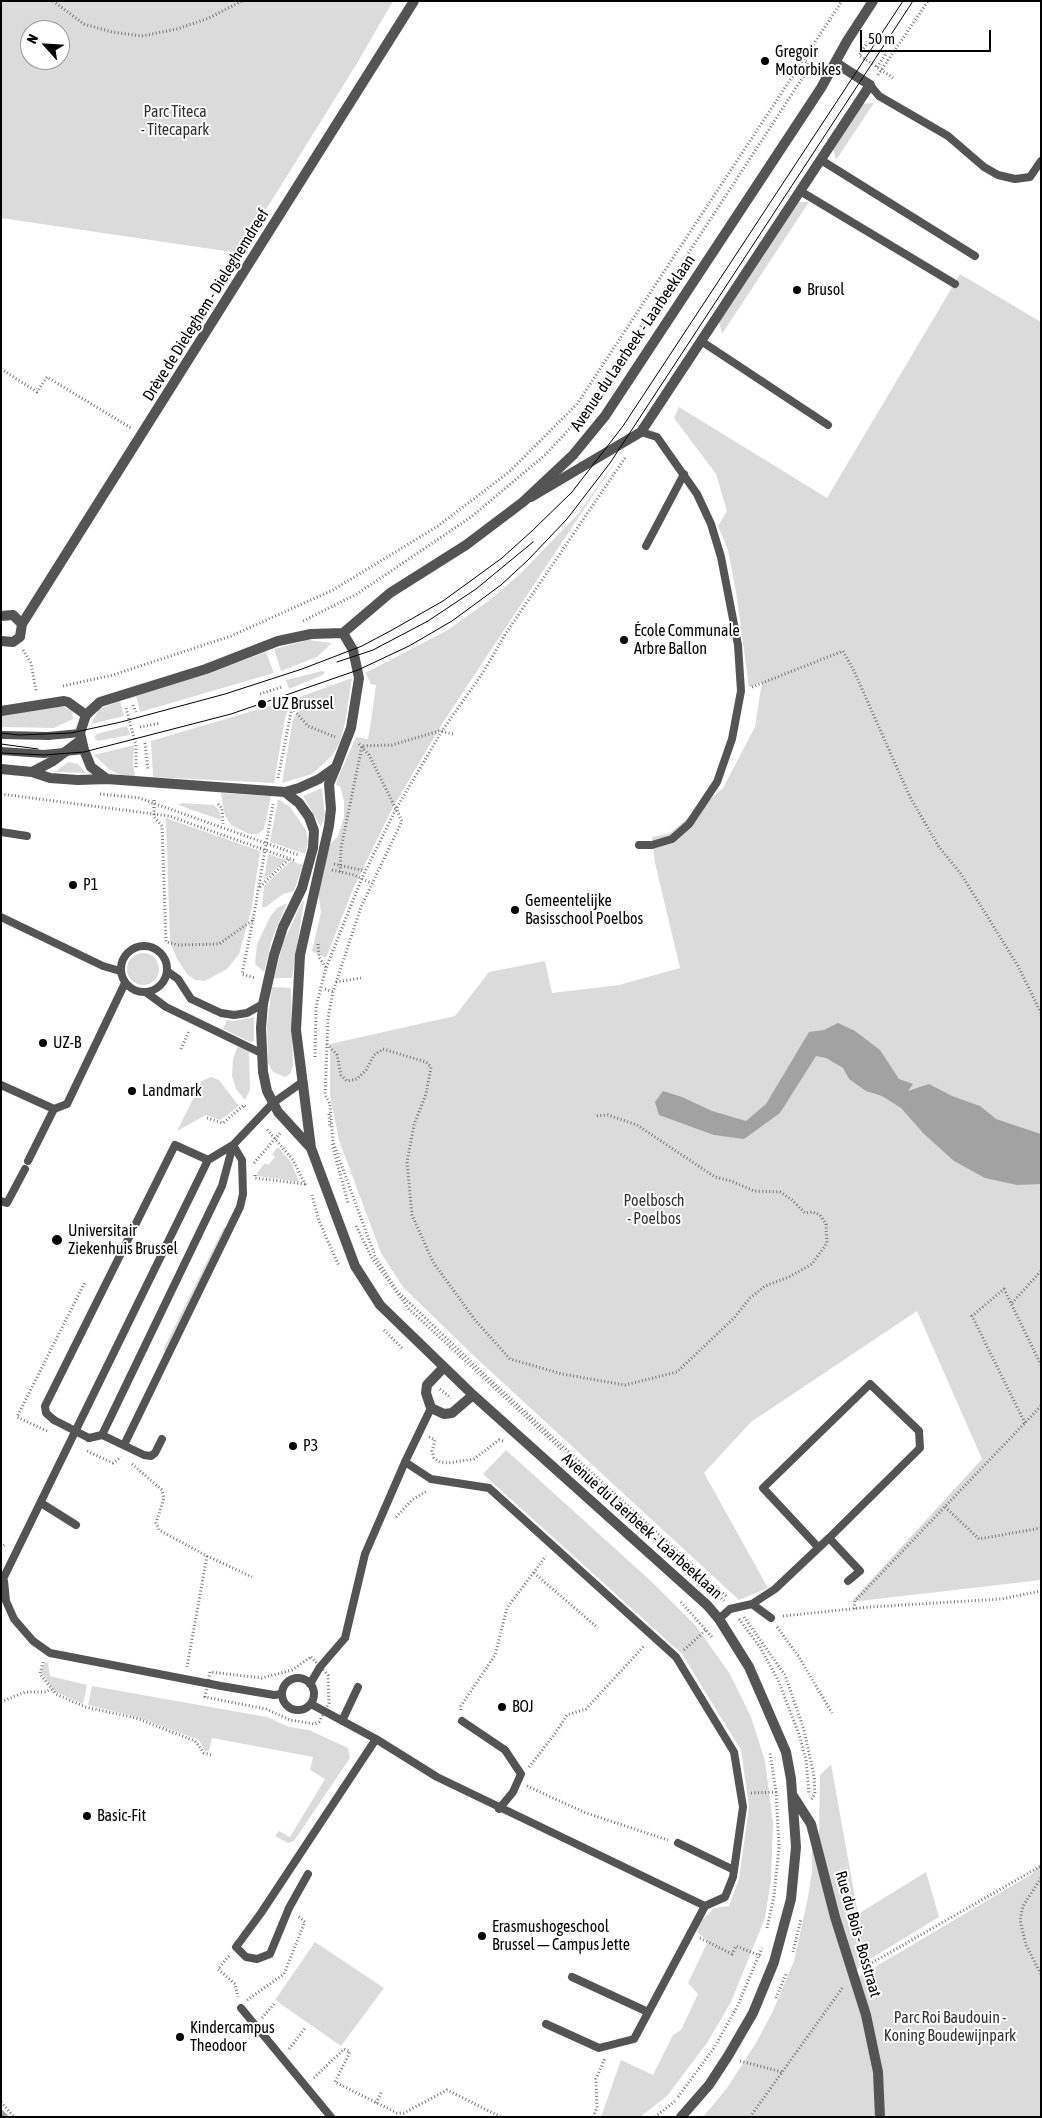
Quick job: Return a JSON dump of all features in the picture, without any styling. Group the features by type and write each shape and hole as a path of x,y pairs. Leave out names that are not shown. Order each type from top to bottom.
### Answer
{"street":[{"name":"Drève de Dieleghem - Dieleghemdreef","path":"17,640 22,633 22,624 414,1"},
{"name":"Avenue du Laerbeek - Laarbeeklaan","path":"311,1148 284,1119 273,1103 264,1079 261,1053 264,1004 278,941 315,863 331,817 329,784 351,728 359,678 353,650 343,633 390,593 466,545 523,502 573,455 605,416 836,63 847,41 873,1"},
{"path":"523,502 641,432 870,85 836,63"},
{"path":"1,616 13,615 22,624"},
{"path":"107,780 91,767 81,736 86,715 100,702 206,669 278,641 311,634 343,633"},
{"path":"1,641 8,643 17,640"},
{"path":"1,711 64,701 86,715"},
{"path":"32,772 44,768 66,752 81,736"},
{"path":"1,769 32,772 50,778 281,792 309,784 336,767"},
{"name":"Avenue du Laerbeek - Laarbeeklaan","path":"281,792 299,803 312,824 315,863 297,983 296,1030 301,1083 311,1148 355,1266 380,1306 473,1395 680,1579 719,1619 749,1667 778,1728 786,1752 796,1847 791,1899 774,1962 753,2013 728,2056 709,2085 682,2117"},
{"path":"444,1367 427,1385 426,1393 431,1408 444,1414 452,1413 473,1395"},
{"name":"Rue du Bois - Bosstraat","path":"792,1795 811,1824 874,2049 878,2072 880,2117"}],"lane":[{"path":"870,85 879,96 948,136 984,167 998,175 1016,179 1030,177 1041,161"},
{"path":"821,160 975,256"},
{"path":"800,191 956,284"},
{"path":"701,341 828,424"},
{"path":"639,845 652,845 672,839 689,824 717,782 732,739 741,691 738,645 721,556 711,524 697,494 657,437 641,432"},
{"path":"646,546 684,474"},
{"path":"1,735 81,736"},
{"path":"1,751 44,754 84,750"},
{"path":"1,832 27,836"},
{"path":"1,917 104,966 120,971"},
{"path":"147,993 159,988 167,971 167,964 161,953 156,949 144,946 126,953 120,971 124,983 134,991 147,993 166,1006 261,1053"},
{"path":"167,971 178,980 191,999 221,1013 234,1015 247,1013 264,1004"},
{"path":"1,1201 7,1203 54,1109 67,1104 124,983"},
{"path":"282,1694 274,1695 66,1658 45,1651 32,1641 14,1619 6,1601 2,1581 208,1160 233,1146 273,1103 301,1083"},
{"path":"1,1085 54,1109"},
{"path":"162,1440 155,1454 151,1456 102,1435 89,1438 54,1420 46,1413 45,1406 175,1145 208,1160"},
{"path":"102,1435 222,1186 233,1146"},
{"path":"124,1445 240,1207 243,1194 242,1160 233,1146"},
{"path":"719,1619 730,1609 752,1604 775,1589 818,1547 830,1538 920,1448 919,1431 870,1384 763,1488 818,1547"},
{"path":"310,1684 320,1666 345,1638 363,1560 405,1462 431,1408"},
{"path":"405,1462 431,1479 489,1488 552,1547 676,1657 734,1752 743,1807 734,1870 725,1898 705,1906 634,2039 599,2048 546,2024"},
{"path":"41,1503 76,1525"},
{"path":"830,1538 860,1570 848,1581"},
{"path":"752,1604 771,1618"},
{"path":"296,1678 306,1680 310,1684 314,1697 311,1704 303,1710 293,1709 285,1704 282,1694 286,1684 296,1678"},
{"path":"342,1721 358,1687"},
{"path":"311,1704 376,1739 437,1777 705,1906"},
{"path":"462,1721 505,1750 521,1774 513,1792 499,1808"},
{"path":"308,1874 290,1908 270,1954 257,1960 246,1957 236,1947 261,1914 376,1739"},
{"path":"678,1843 734,1870"},
{"path":"572,1977 648,2012"},
{"path":"242,2006 332,2117"}],"path":[{"path":"53,1 84,24 112,32 142,36 177,29 242,1"},
{"path":"54,688 113,675 231,636 333,590 438,526 509,472 577,404 842,1"},
{"path":"870,85 882,71 928,1"},
{"path":"868,42 859,55 893,78"},
{"path":"877,68 886,54"},
{"path":"297,623 357,594 471,517 545,455 574,424 601,387 807,71 808,63 803,60"},
{"path":"1,368 37,392 47,377 142,435"},
{"path":"315,1065 316,1007 320,987 362,878 396,809 442,731 627,454"},
{"path":"17,640 31,663 36,692"},
{"path":"741,691 842,650 854,671 910,797 939,847 961,874 1018,966 1041,1013"},
{"path":"260,694 282,687"},
{"path":"27,693 45,690"},
{"path":"122,694 136,745 139,798"},
{"path":"263,980 242,974 260,887 266,844 281,792 292,707 308,726 339,738"},
{"path":"140,727 160,723"},
{"path":"362,746 392,745 442,731 453,734"},
{"path":"356,742 369,755 402,821 361,907 333,992 327,1043 325,1095 330,1104 333,1142 375,1256 398,1291 487,1378 736,1607 785,1675 804,1730 814,1776 815,1794 809,1802 801,1807"},
{"path":"145,743 148,775"},
{"path":"340,872 341,848 362,746"},
{"path":"1,794 154,812 290,858 365,871"},
{"path":"94,794 139,798 154,802 315,863 362,878 371,883"},
{"path":"154,802 154,817 162,826 166,942 178,945 219,944 253,920"},
{"path":"218,804 222,808 223,824"},
{"path":"260,887 290,858"},
{"path":"336,982 361,978"},
{"path":"325,988 333,992"},
{"path":"327,1043 337,1055 341,1075 347,1081 357,1079 366,1070 374,1055 383,1049 426,1062 431,1067 426,1094 414,1125 407,1162 412,1215 433,1262 475,1320 510,1359 562,1374 626,1385 678,1372 734,1318 750,1298 765,1286 789,1277 812,1264 827,1242 826,1224 820,1216 813,1212 805,1213 792,1200 780,1192 754,1191 731,1180 715,1177 637,1125 608,1115 595,1116"},
{"path":"207,1118 222,1123 244,1105 246,1108"},
{"path":"284,1119 274,1128 285,1141"},
{"path":"264,1126 276,1137 294,1160 305,1184 255,1178 251,1166 276,1137"},
{"path":"304,1168 309,1184"},
{"path":"312,1192 319,1221 343,1273"},
{"path":"1012,1303 1041,1271"},
{"path":"48,1432 17,1417 85,1282"},
{"path":"1025,1423 972,1316 1004,1289 1041,1365"},
{"path":"381,1326 405,1351"},
{"path":"434,1385 458,1402"},
{"path":"854,1609 855,1601 1041,1406"},
{"path":"419,1432 435,1440 432,1451 434,1458 448,1464 474,1459 499,1440 506,1441"},
{"path":"82,1449 113,1463 120,1456 125,1459"},
{"path":"130,1462 162,1490 164,1498 156,1523 159,1530 207,1556 252,1577"},
{"path":"394,1519 412,1500 426,1491 432,1490"},
{"path":"945,1507 979,1539 1041,1528"},
{"path":"462,1721 461,1706 495,1655 507,1608 552,1547"},
{"path":"186,1668 207,1556"},
{"path":"534,1572 598,1628"},
{"path":"832,1713 799,1657 771,1618 854,1609 1001,1599 1041,1591"},
{"path":"674,1595 715,1640"},
{"path":"676,1657 719,1619"},
{"path":"521,1774 548,1743 567,1715 586,1709 611,1679 654,1636"},
{"path":"208,1683 210,1672 262,1678 292,1670 311,1657 320,1666"},
{"path":"37,1658 44,1662 40,1674 56,1694 74,1703 136,1718 195,1741 204,1753 211,1755"},
{"path":"328,1675 334,1669"},
{"path":"1,1702 25,1692 46,1692 51,1689"},
{"path":"767,1931 774,1896 779,1847 776,1792 769,1748"},
{"path":"517,1782 586,1813 678,1843"},
{"path":"741,1794 776,1792 792,1795"},
{"path":"750,2117 852,1974 1041,1866"},
{"path":"1041,1878 1023,1906 1020,1920 1026,1945 1041,1974"},
{"path":"690,1934 732,1954 736,1946 774,1962"},
{"path":"655,2117 674,2103 714,2048 738,2005 760,1956 764,1939"},
{"path":"236,1947 218,1969 235,1984 236,1993 242,2006"},
{"path":"282,2057 306,2027"},
{"path":"593,2117 597,2108 596,2079 613,2044"},
{"path":"306,2086 344,2049 350,2052 335,2082 397,2113 404,2112 447,2090 501,2117"},
{"path":"756,2065 782,2072"},
{"path":"376,2102 382,2091"},
{"path":"1,2102 14,2117"}],"green space":[{"name":"Parc Titeca - Titecapark","path":"1,1 393,1 356,65 239,253 1,218"},
{"path":"874,103 836,160 833,149 862,104"},
{"path":"798,202 809,202 722,334 719,322"},
{"name":"Poelbosch - Poelbos","path":"960,274 1041,322 1041,1580 851,1602 982,1459 917,1311 751,1422 704,1473 768,1588 739,1600 475,1357 403,1287 381,1253 339,1140 330,1096 330,1044 455,1016 489,972 545,961 552,993 619,985 680,968 655,863 652,837 670,833 723,788 755,727 762,682 749,687 736,592 728,550 718,526 727,511 716,474 674,418 679,407 827,498"},
{"path":"621,453 442,724 392,809 353,889 326,958 312,951 321,912 318,893 330,844 338,836 344,817 344,801 340,786 336,785 337,780 356,737 368,739 376,685 371,684 365,673 446,631 490,600 521,573 578,514"},
{"path":"308,640 332,643 317,657 281,671 274,649"},
{"path":"266,652 274,673 140,712 136,696 207,674"},
{"path":"322,671 325,672 323,675 289,689 286,680"},
{"path":"352,678 345,723 340,742 333,755 312,774 282,783 293,719 300,710 291,700"},
{"path":"120,701 124,716 91,724 99,709"},
{"path":"283,702 289,708 285,718 274,783 153,777 151,741"},
{"path":"62,706 72,711 73,719 54,728 1,727 1,715"},
{"path":"127,726 130,735 98,741 94,738 97,734"},
{"path":"134,745 133,764 135,776 121,775 110,770 94,755"},
{"path":"68,762 78,764 86,773 55,772"},
{"path":"322,788 325,816 321,827 303,796"},
{"path":"221,793 271,796 264,829 258,834 249,834 231,825 225,816"},
{"path":"278,799 290,807 306,830 308,842 305,854 270,842"},
{"path":"182,803 214,805 219,810 221,820 178,805"},
{"path":"166,818 260,851 252,907 239,954 227,969 205,981 195,980 187,974 177,959 170,942"},
{"path":"268,854 286,860 264,880"},
{"path":"291,861 303,865 294,891 283,894 266,907 262,907 264,886"},
{"path":"303,900 292,978 274,978 283,943"},
{"path":"287,903 272,939 264,972 255,964 257,944 270,917 277,908"},
{"path":"143,953 149,954 154,958 158,963 158,975 154,980 149,984 143,985 137,984 132,980 128,975 127,969 128,963 132,958 137,954"},
{"path":"272,987 291,988 293,1066 290,1074 285,1077 273,1072 268,1063 267,1025"},
{"path":"254,1017 254,1041 250,1042 223,1029 227,1020 234,1021"},
{"path":"238,1046 249,1052 250,1090 245,1100 236,1089 232,1076 233,1059"},
{"path":"211,1077 219,1080 239,1106 220,1120 206,1115 177,1131 202,1081"},
{"path":"278,1147 291,1162 299,1182 257,1176 257,1173 265,1163 268,1165 275,1157 272,1154"},
{"path":"224,1227 226,1228 166,1352 163,1350"},
{"path":"506,1450 652,1582 696,1626 730,1674 751,1717 765,1761 773,1823 771,1879 765,1918 731,2002 707,2043 667,2096 640,2117 601,2117 621,2060 653,2075 673,2035 681,2030 698,1994 688,1983 708,1941 697,1932 700,1922 714,1908 729,1906 739,1879 749,1807 741,1750 682,1654 483,1474"},
{"path":"45,1661 48,1663 50,1676 87,1685 83,1704 54,1691 41,1672"},
{"path":"92,1686 267,1717 289,1727 309,1730 348,1748 350,1758 294,1841 288,1843 275,1836 279,1831 290,1837 325,1779 310,1770 313,1757 212,1738 209,1751 205,1751 199,1740 137,1717 88,1705"},
{"name":"Parc Roi Baudouin - Koning Boudewijnpark","path":"831,1764 858,1914 926,1872 939,1917 860,1965 856,1971 858,1977 1032,1874 1041,1863 1041,2117 703,2117 727,2088 756,2043 772,2013 794,1961 812,1871 812,1837 819,1834 820,1775"},
{"path":"315,1942 384,1988 341,2046 275,2000"}],"shaded area":[{"path":"838,1023 855,1031 880,1050 899,1079 913,1084 908,1091 929,1084 952,1096 980,1106 996,1119 1041,1134 1041,1184 1017,1185 985,1178 954,1161 924,1134 901,1108 882,1096 866,1091 849,1079 843,1068 826,1058 816,1056 780,1113 744,1139 714,1135 659,1115 655,1102 663,1091 682,1097 712,1111 746,1121 766,1104 809,1032 824,1030"}],"waterway":[{"path":"1,2112 6,2117"}],"tram line":[{"path":"1,733 19,735 71,733 121,722 225,694 302,669 362,646 392,630 443,601 502,558 572,492 623,426 903,1"},
{"path":"1,753 44,755 84,752 231,714 358,670 409,646 452,621 501,585 567,519 610,463 913,1"},
{"path":"337,662 373,650 428,621 476,589 533,542"},
{"path":"1,744 38,749"}],"place":[{"name":"Gregoir Motorbikes","path":"765,61"},
{"name":"Brusol","path":"797,290"},
{"name":"École Communale Arbre Ballon","path":"624,640"},
{"name":"UZ Brussel","path":"262,704"},
{"name":"P1","path":"73,885"},
{"name":"Gemeentelijke Basisschool Poelbos","path":"515,910"},
{"name":"UZ-B","path":"43,1043"},
{"name":"Landmark","path":"132,1091"},
{"name":"Universitair Ziekenhuis Brussel","path":"57,1240"},
{"name":"P3","path":"293,1446"},
{"name":"BOJ","path":"502,1707"},
{"name":"Basic-Fit","path":"87,1816"},
{"name":"Erasmushogeschool Brussel — Campus Jette","path":"482,1936"},
{"name":"Kindercampus Theodoor","path":"180,2037"}]}
